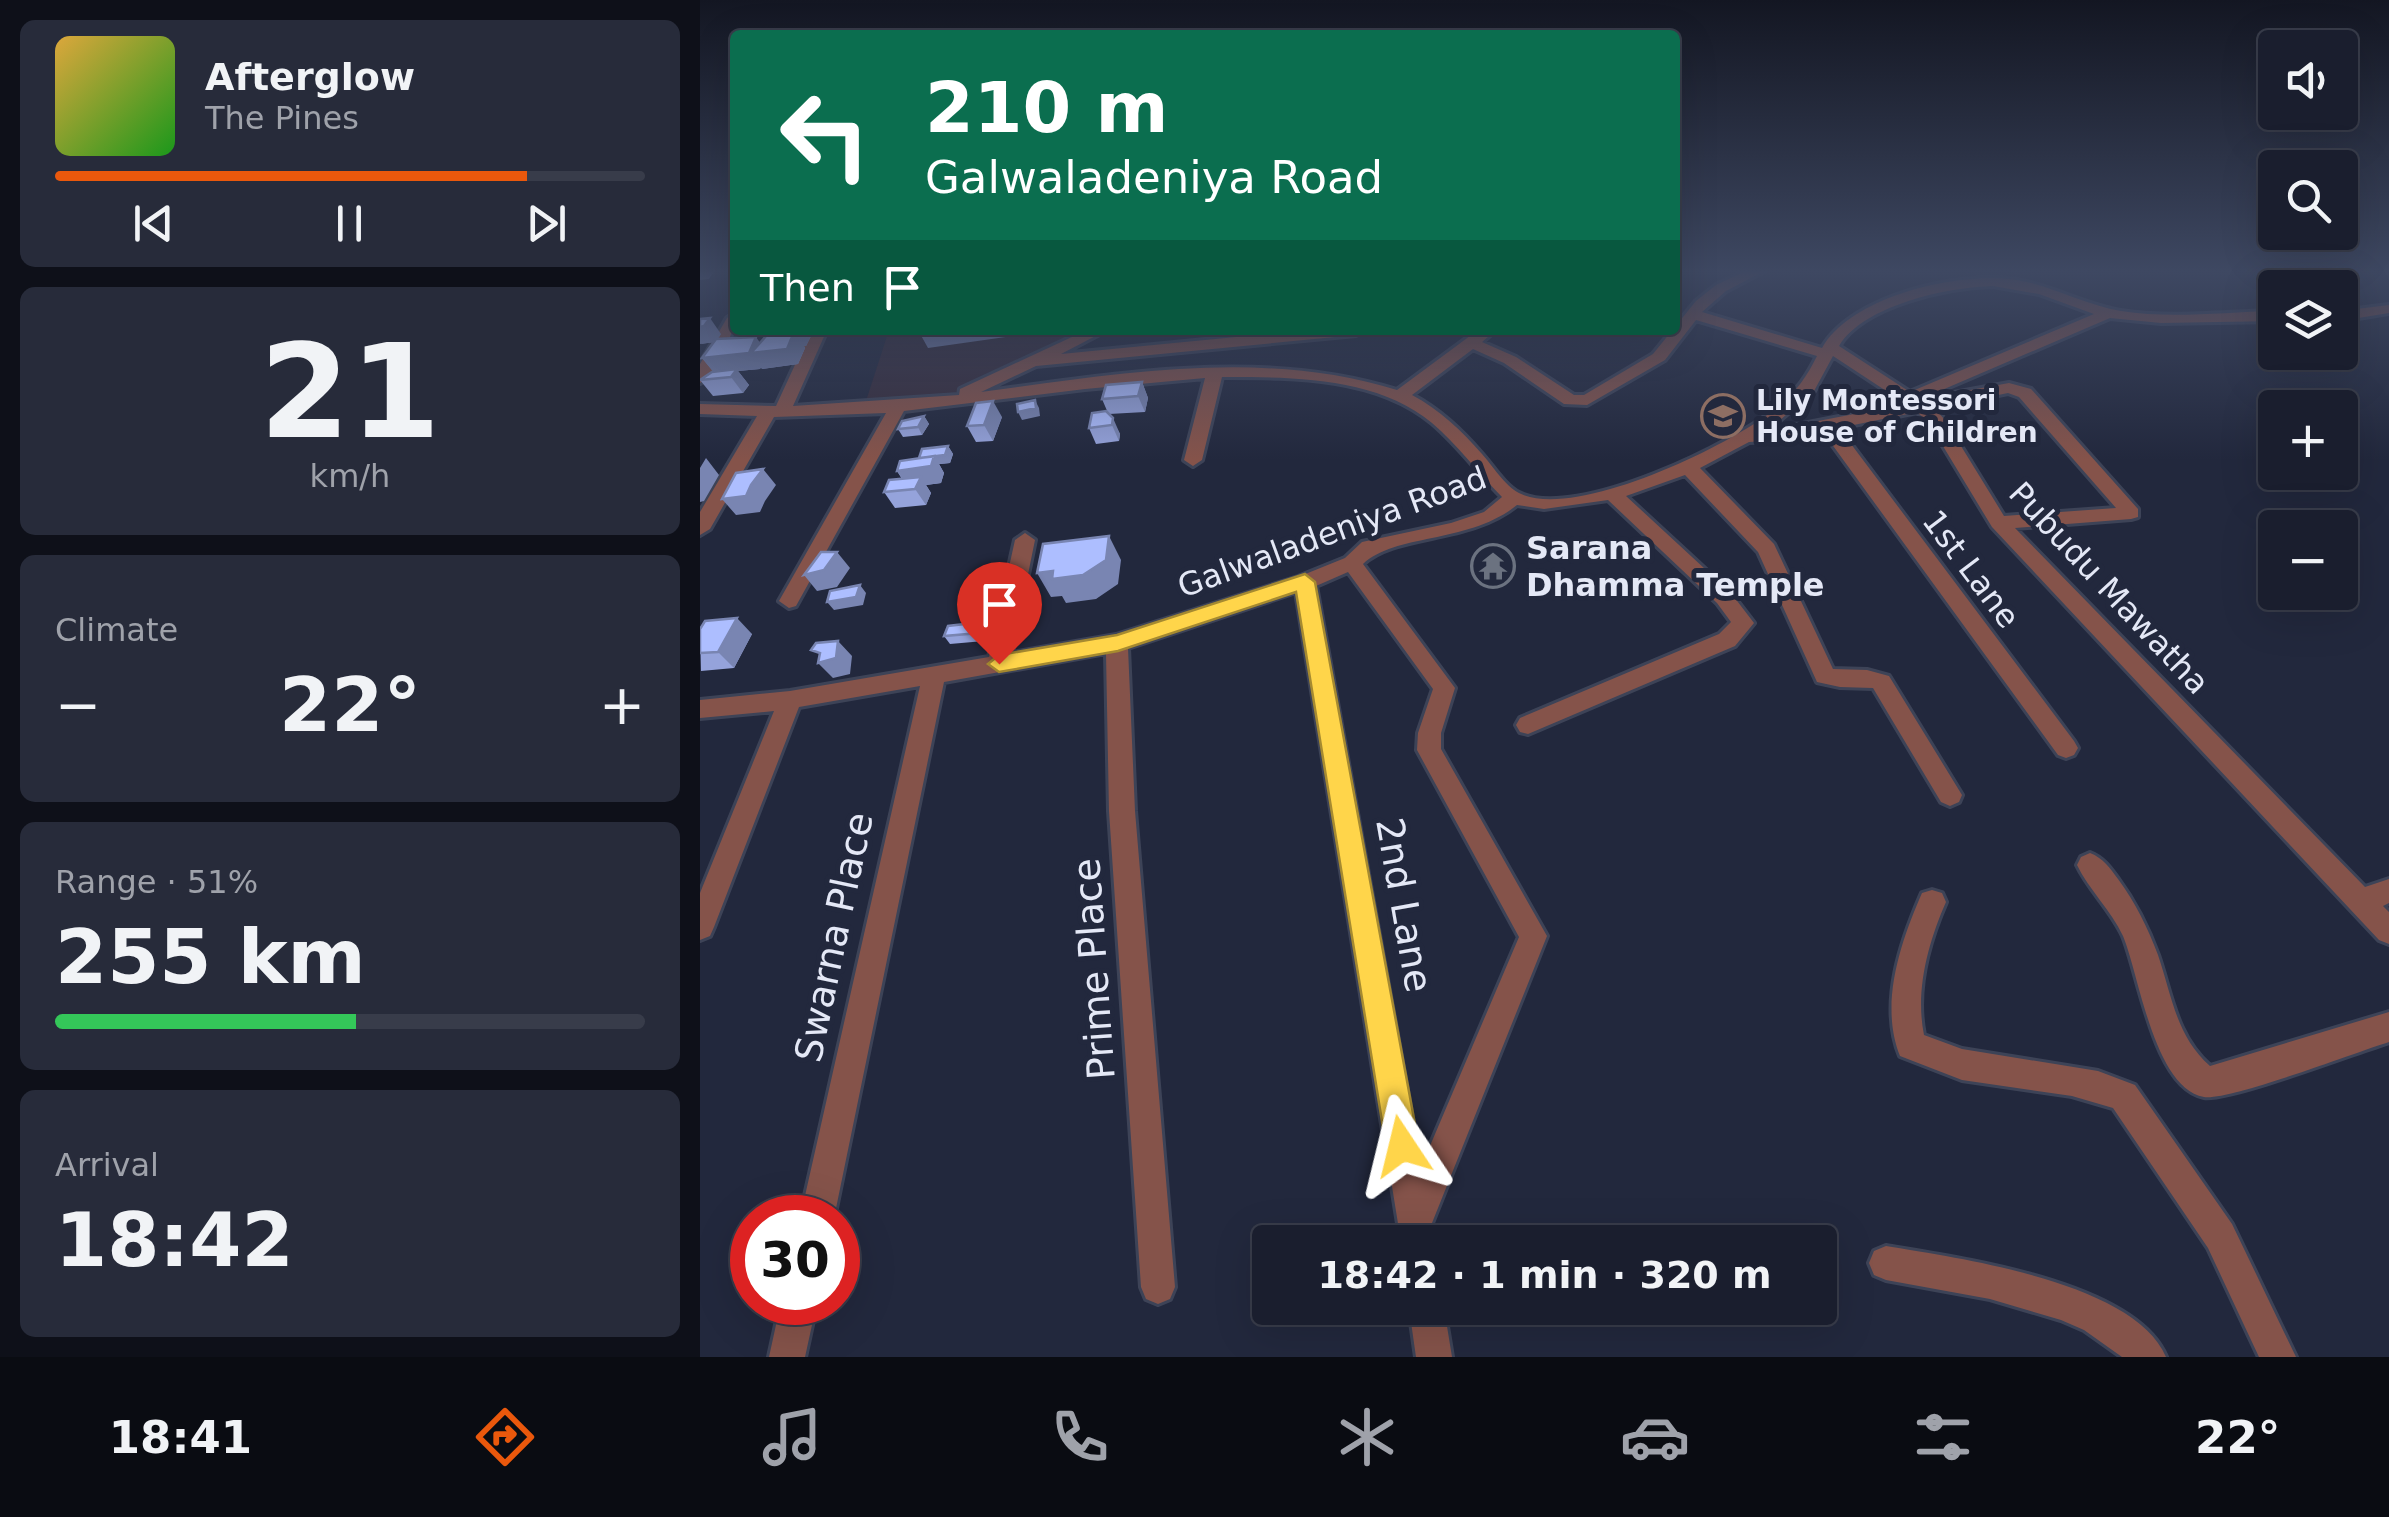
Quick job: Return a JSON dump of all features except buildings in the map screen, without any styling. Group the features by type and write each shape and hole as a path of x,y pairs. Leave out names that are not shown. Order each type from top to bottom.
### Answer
{"street":[{"path":"700,378 726,333"},
{"path":"1766,333 1828,350 1916,402"},
{"path":"700,409 774,413 898,407 1214,375 1327,376 1400,396 1441,418 1514,498 1528,504 1562,504 1611,494 1690,469 1746,437 1807,388 1841,333"},
{"path":"1916,402 2064,333"},
{"path":"700,529 774,413 815,335"},
{"path":"949,401 1088,335"},
{"path":"1029,362 1305,335"},
{"path":"1400,396 1481,335"},
{"path":"1472,342 1510,360 1570,400 1580,401 1659,357 1677,335"},
{"path":"1194,460 1214,375"},
{"path":"1746,437 1784,435 1828,426 1916,402 2017,389 2131,513 1999,523"},
{"name":"Pubudu Mawatha","path":"1916,402 1936,420 1999,523 2389,931"},
{"path":"790,600 898,407"},
{"name":"1st Lane","path":"1828,426 2066,748"},
{"path":"1690,469 1767,549 1825,676 1842,682 1868,676 1881,682 1950,795"},
{"path":"1528,725 1727,640 1743,623 1724,598 1611,494"},
{"name":"Galwaladeniya Road","path":"700,709 790,700 1118,643 1305,582 1352,562 1369,547 1455,529 1491,516 1514,498"},
{"path":"999,664 1026,540"},
{"path":"1352,562 1444,688 1445,696 1428,731 1429,750 1534,936 1420,1225"},
{"name":"2nd Lane","path":"1305,582 1416,1225"},
{"name":"Prime Place","path":"1118,643 1122,811 1158,1288"},
{"name":"Swarna Place","path":"822,1195 934,675"},
{"path":"700,927 712,869 790,700"},
{"path":"2090,864 2106,883 2137,937 2164,1033 2186,1068 2206,1082 2389,1027"},
{"path":"2362,901 2389,891"},
{"path":"1932,902 1914,960 1906,1030 1911,1045 1940,1058 2026,1077 2105,1087 2124,1096 2220,1236 2278,1357"},
{"path":"1886,1263 2072,1306 2108,1322 2136,1342 2148,1357"},
{"path":"787,1357 793,1325"},
{"path":"1430,1325 1434,1357"}],"shaded area":[{"path":"887,335 1075,335 981,376 953,394 865,404"}],"place":[{"name":"Lily Montessori House of Children","path":"1723,416"},
{"name":"Sarana Dhamma Temple","path":"1493,566"}],"route":[{"path":"999,664 1118,643 1305,582 1402,1146"}]}
